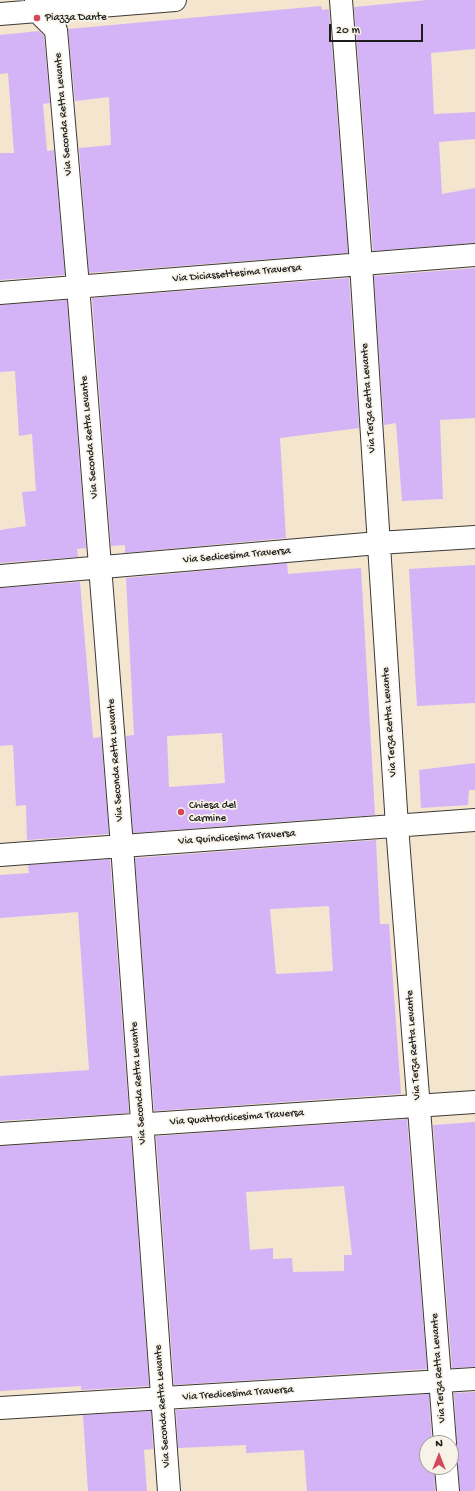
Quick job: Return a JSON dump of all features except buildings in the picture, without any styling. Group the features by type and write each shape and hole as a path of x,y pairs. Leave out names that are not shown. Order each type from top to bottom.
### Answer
{"street":[{"path":"0,14 36,5 74,9 175,0"},
{"name":"Via Terza Retta Levante","path":"341,0 361,264 397,826 441,1382 444,1435"},
{"name":"Via Seconda Retta Levante","path":"36,5 56,30 101,568 169,1491"},
{"name":"Via Diciassettesima Traversa","path":"0,293 475,255"},
{"name":"Via Sedicesima Traversa","path":"0,576 378,543 475,537"},
{"name":"Via Quindicesima Traversa","path":"0,855 475,820"},
{"name":"Via Quattordicesima Traversa","path":"0,1134 475,1102"},
{"name":"Via Tredicesima Traversa","path":"0,1408 475,1380"},
{"path":"447,1475 448,1491"}],"place":[{"name":"Piazza Dante","path":"37,18"},
{"name":"Chiesa del Carmine","path":"181,812"}]}
